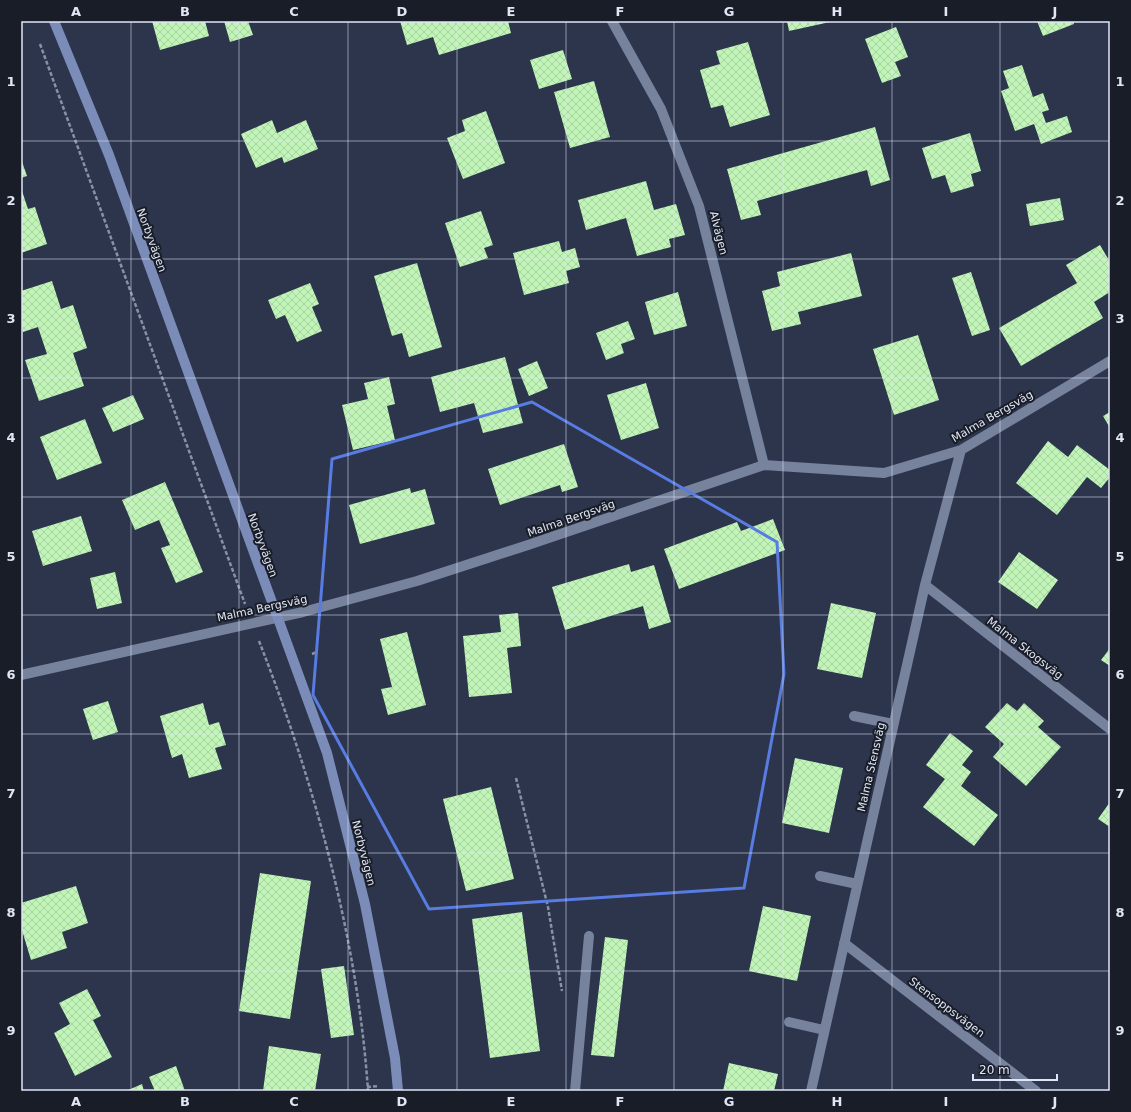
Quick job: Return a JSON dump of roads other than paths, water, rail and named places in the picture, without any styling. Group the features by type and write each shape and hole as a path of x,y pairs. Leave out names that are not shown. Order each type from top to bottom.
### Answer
{"street":[{"name":"Norbyvägen","path":"54,21 109,155 276,617 327,753 364,904 395,1058 398,1091"},
{"name":"Alvägen","path":"612,21 661,110 699,206 764,465"},
{"name":"Malma Bergsväg","path":"21,675 276,617 417,581 764,465 884,473 961,450 1110,360"},
{"name":"Malma Stensväg","path":"811,1091 925,585 961,450"},
{"name":"Malma Skogsväg","path":"925,585 1110,730"},
{"path":"854,716 893,724"},
{"path":"820,876 857,884"},
{"path":"575,1091 589,936"},
{"name":"Stensoppsvägen","path":"844,943 1036,1091"},
{"path":"789,1022 824,1030"}]}
